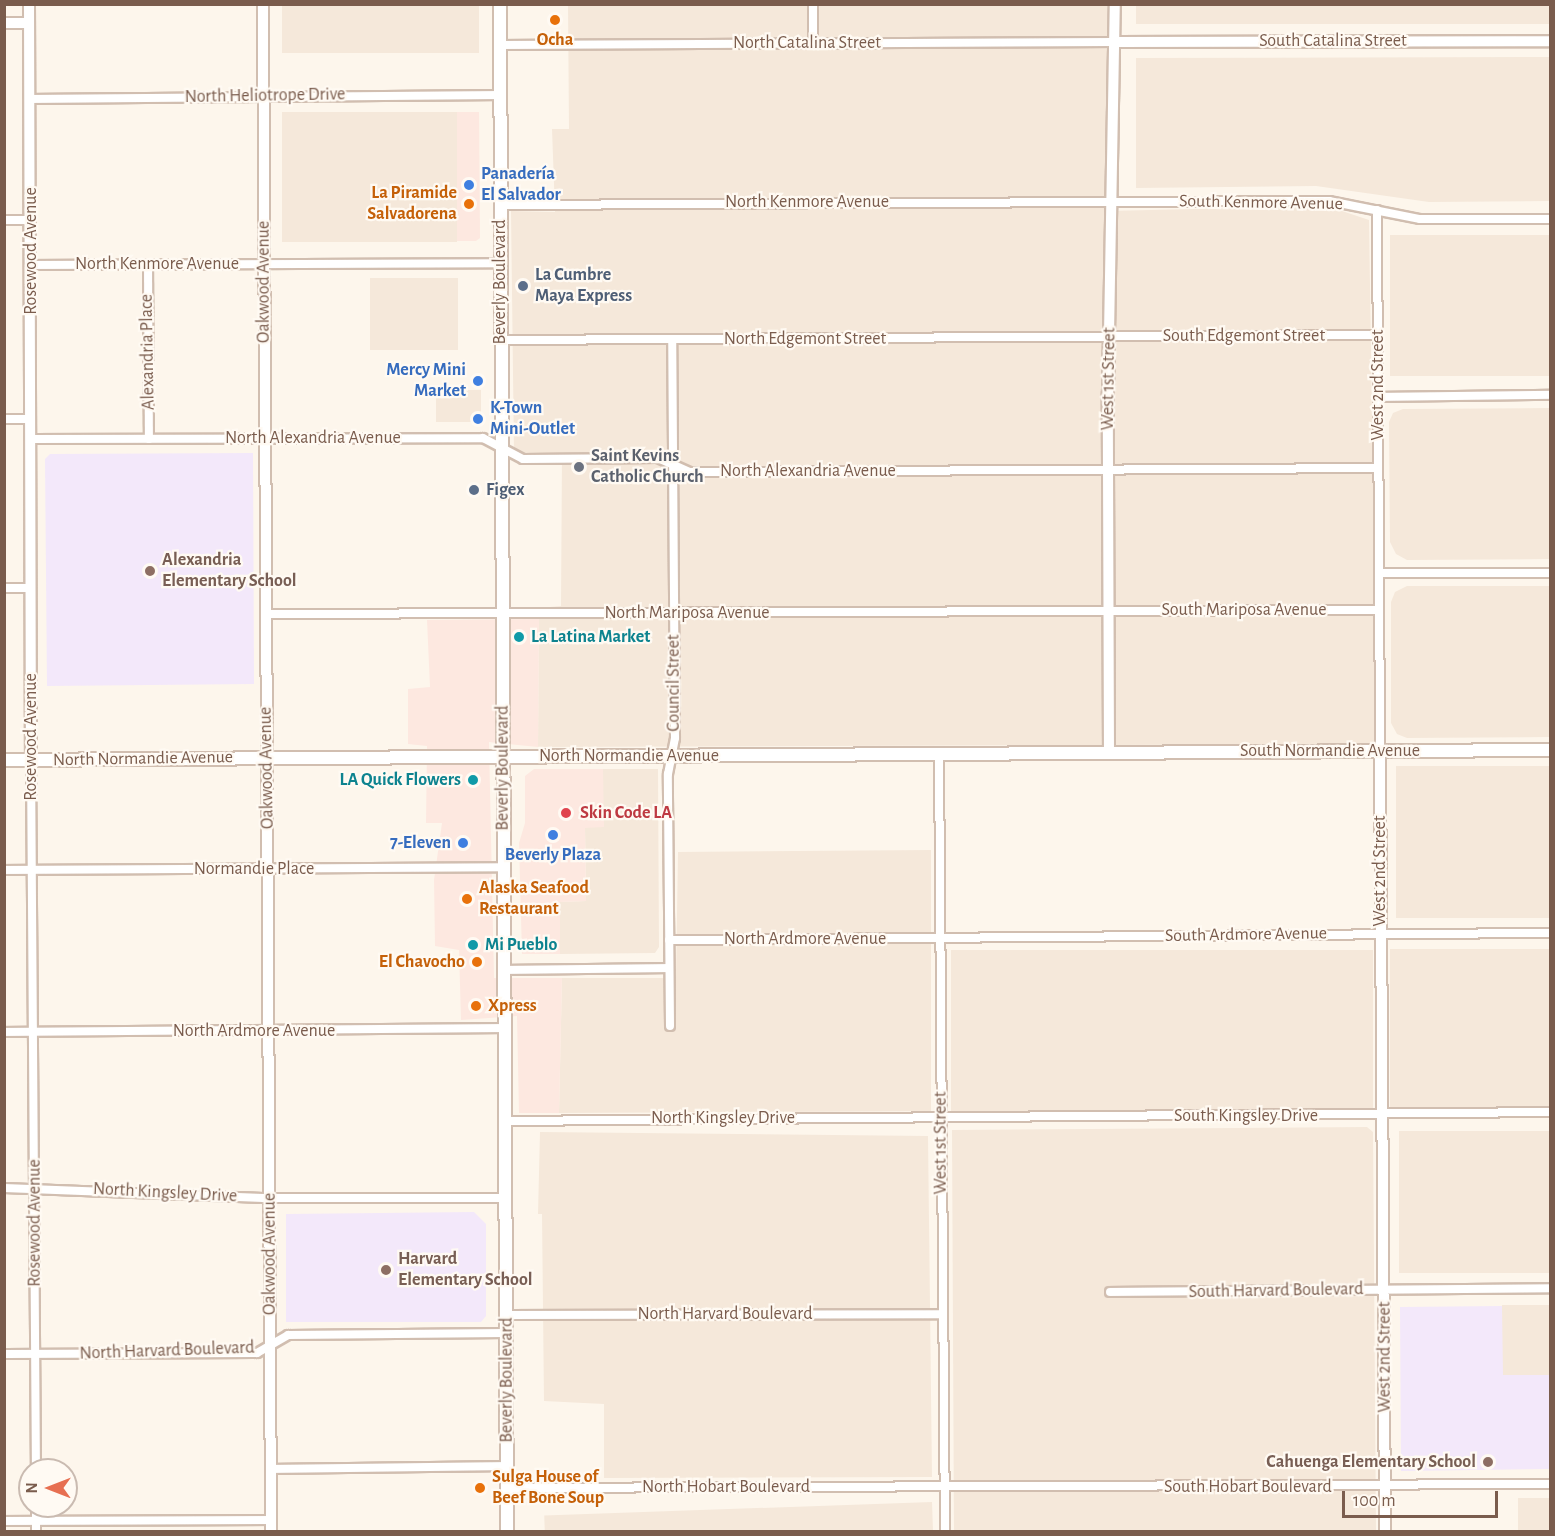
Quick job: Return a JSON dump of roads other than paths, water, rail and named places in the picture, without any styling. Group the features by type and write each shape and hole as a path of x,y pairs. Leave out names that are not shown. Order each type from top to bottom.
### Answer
{"main road":[{"name":"Beverly Boulevard","path":"500,4 500,448 507,1532"},
{"name":"South Normandie Avenue","path":"1109,753 1551,750"},
{"name":"North Normandie Avenue","path":"4,760 1109,753"}],"street":[{"name":"Rosewood Avenue","path":"29,4 36,1458"},
{"name":"Oakwood Avenue","path":"263,4 271,1526"},
{"path":"813,4 813,43"},
{"name":"West 1st Street","path":"1109,753 1108,469 1114,202 1115,4"},
{"path":"4,23 29,23"},
{"name":"South Catalina Street","path":"1116,42 1551,41"},
{"name":"North Catalina Street","path":"499,45 1116,42"},
{"name":"North Heliotrope Drive","path":"31,99 499,95"},
{"name":"South Kenmore Avenue","path":"1114,202 1329,201 1420,219 1551,219"},
{"name":"North Kenmore Avenue","path":"500,205 1114,202"},
{"name":"West 2nd Street","path":"1377,210 1385,1532"},
{"path":"4,220 31,220"},
{"name":"North Kenmore Avenue","path":"31,265 500,263"},
{"name":"Alexandria Place","path":"148,264 149,439"},
{"name":"South Edgemont Street","path":"1110,337 1377,335"},
{"name":"North Edgemont Street","path":"500,340 1110,337"},
{"name":"Council Street","path":"670,1026 668,774 672,755 674,613 672,340"},
{"path":"1378,397 1551,395"},
{"path":"4,419 31,419"},
{"name":"North Alexandria Avenue","path":"31,440 266,436 483,438 524,459 658,458 690,472 1378,468"},
{"path":"1379,573 1551,573"},
{"path":"4,588 31,588"},
{"name":"North Mariposa Avenue","path":"266,614 502,615 1109,610"},
{"name":"South Mariposa Avenue","path":"1109,610 1379,610"},
{"name":"West 1st Street","path":"939,755 945,1532"},
{"name":"Normandie Place","path":"4,870 503,867"},
{"name":"South Ardmore Avenue","path":"941,938 1551,933"},
{"name":"North Ardmore Avenue","path":"669,940 941,938"},
{"path":"504,970 669,968"},
{"name":"North Ardmore Avenue","path":"4,1032 268,1032 504,1028"},
{"name":"South Kingsley Drive","path":"941,1118 1551,1112"},
{"name":"North Kingsley Drive","path":"505,1121 941,1118"},
{"name":"North Kingsley Drive","path":"4,1188 270,1198 505,1198"},
{"name":"South Harvard Boulevard","path":"1110,1292 1551,1288"},
{"name":"North Harvard Boulevard","path":"507,1315 943,1314"},
{"name":"North Harvard Boulevard","path":"4,1354 257,1353 288,1335 506,1334"},
{"path":"271,1469 507,1466"},
{"name":"South Hobart Boulevard","path":"945,1487 1386,1487 1551,1484"},
{"name":"North Hobart Boulevard","path":"507,1488 945,1487"},
{"path":"36,1520 36,1532"},
{"path":"4,1521 271,1526"}],"place":[{"name":"Ocha","path":"555,20"},
{"name":"Panadería El Salvador","path":"469,185"},
{"name":"La Piramide Salvadorena","path":"469,204"},
{"name":"La Cumbre Maya Express","path":"523,286"},
{"name":"Mercy Mini Market","path":"478,381"},
{"name":"K-Town Mini-Outlet","path":"478,419"},
{"name":"Saint Kevins Catholic Church","path":"579,467"},
{"name":"Figex","path":"474,490"},
{"name":"Alexandria Elementary School","path":"150,571"},
{"name":"La Latina Market","path":"519,637"},
{"name":"LA Quick Flowers","path":"473,780"},
{"name":"Skin Code LA","path":"566,813"},
{"name":"Beverly Plaza","path":"553,835"},
{"name":"7-Eleven","path":"463,843"},
{"name":"Alaska Seafood Restaurant","path":"467,899"},
{"name":"Mi Pueblo","path":"473,945"},
{"name":"El Chavocho","path":"477,962"},
{"name":"Xpress","path":"476,1006"},
{"name":"Harvard Elementary School","path":"386,1270"},
{"name":"Cahuenga Elementary School","path":"1488,1462"},
{"name":"Sulga House of Beef Bone Soup","path":"480,1488"}]}
